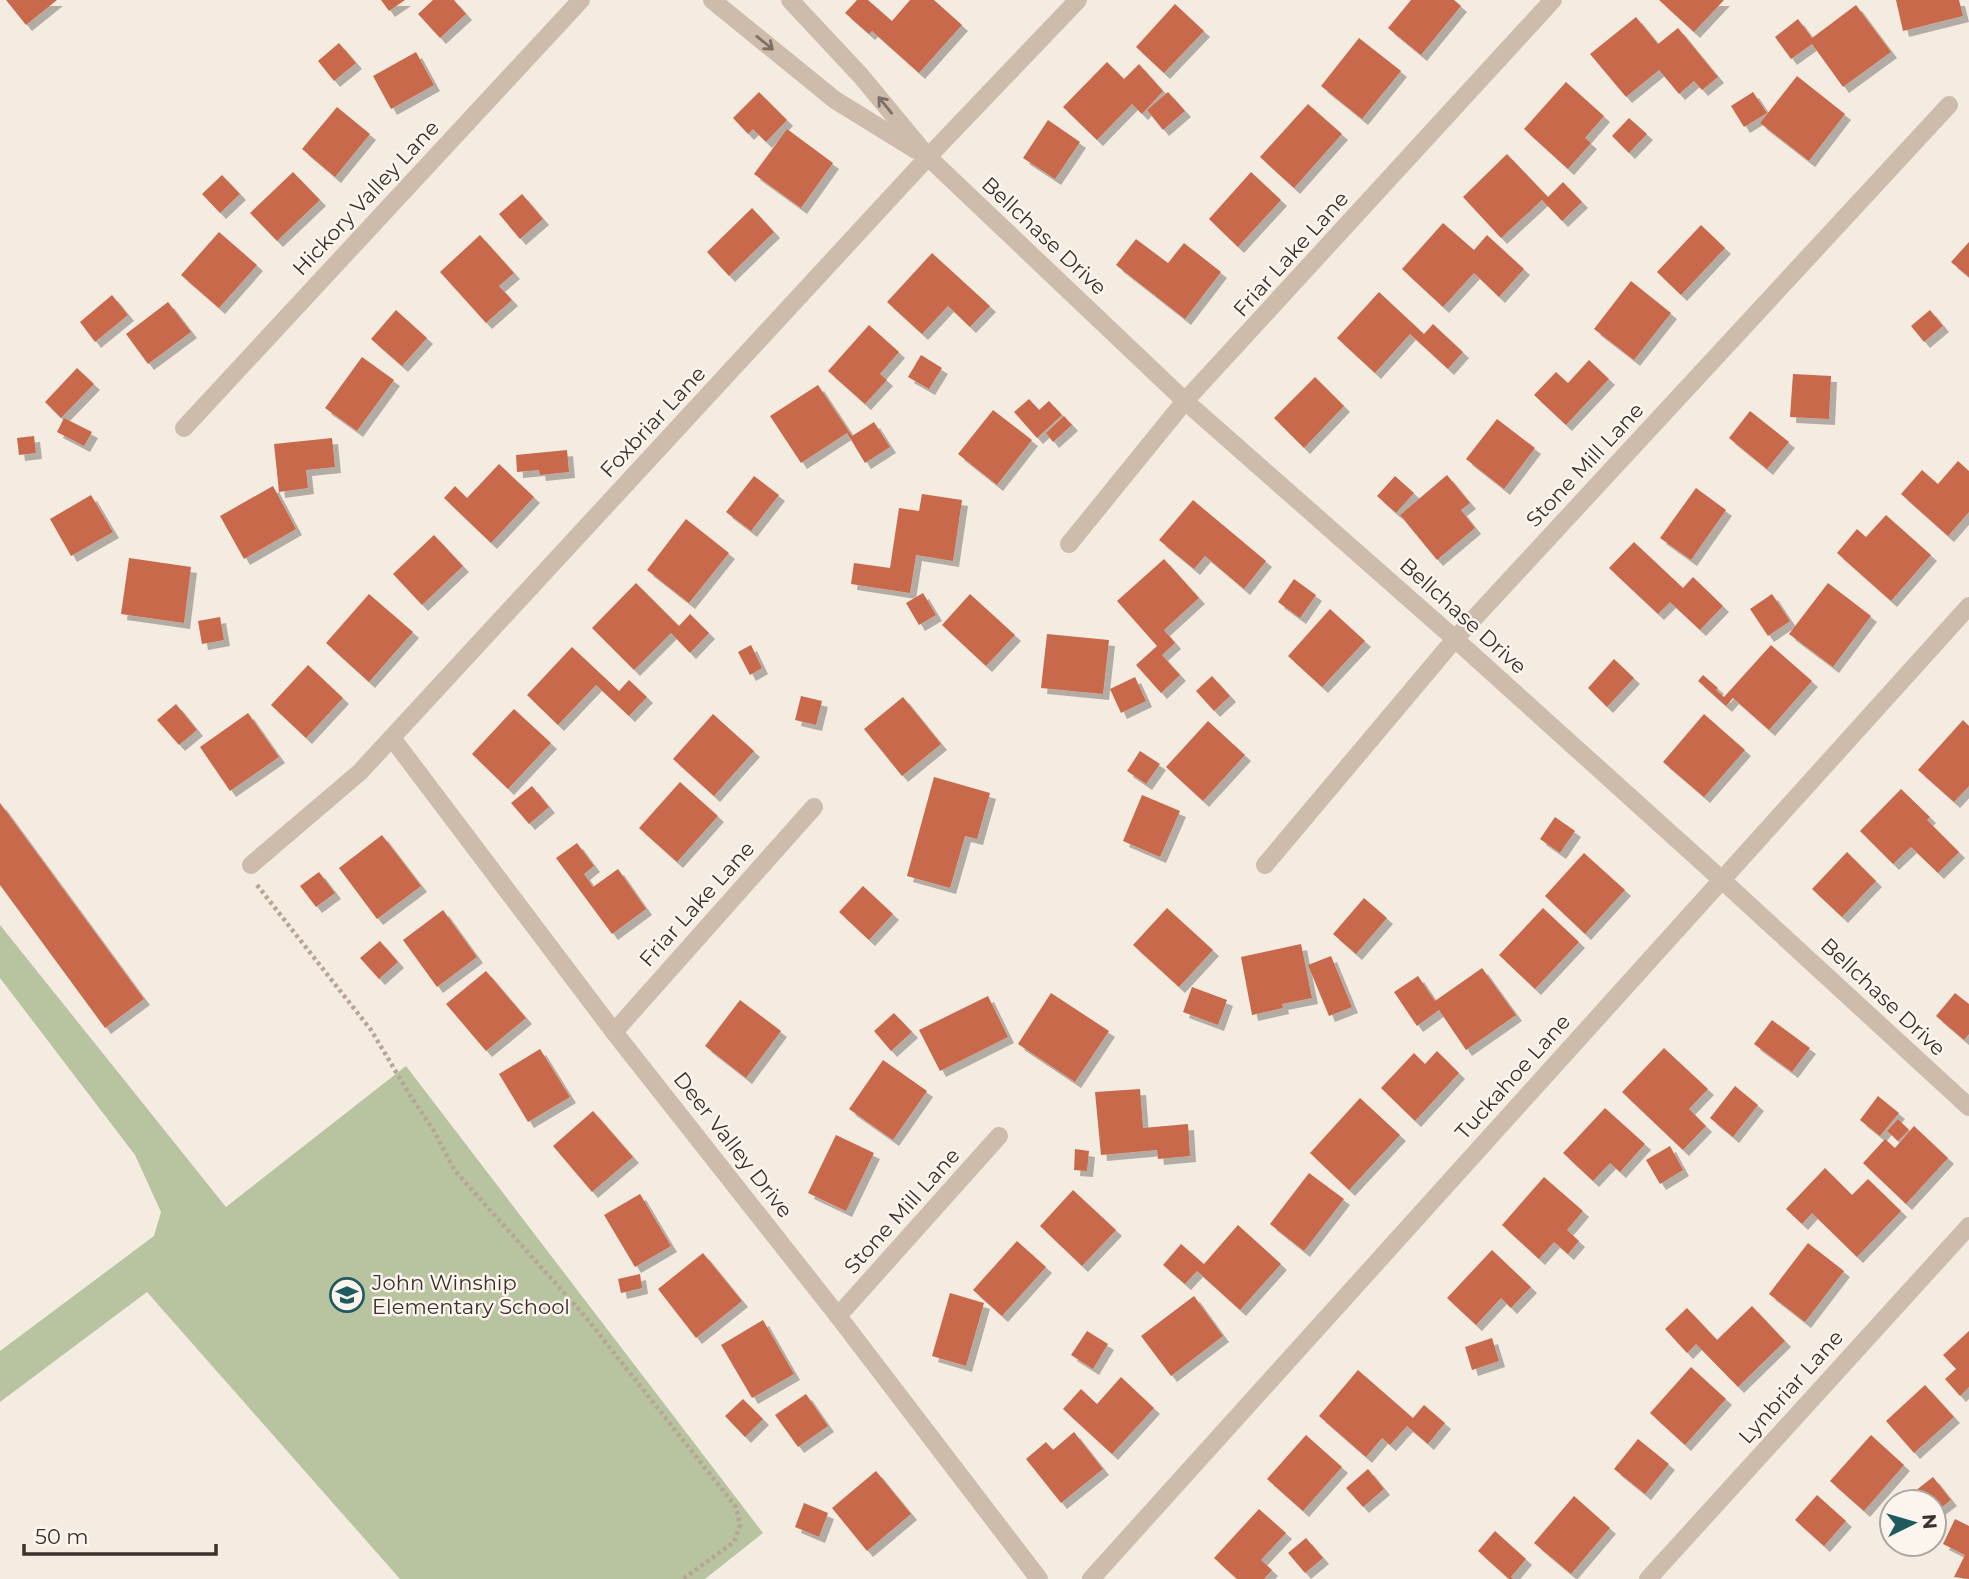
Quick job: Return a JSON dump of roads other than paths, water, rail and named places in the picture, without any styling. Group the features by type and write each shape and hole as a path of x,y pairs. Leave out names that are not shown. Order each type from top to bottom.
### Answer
{"street":[{"name":"Hickory Valley Lane","path":"184,428 581,0"},
{"name":"Bellchase Drive","path":"712,0 835,100 928,157"},
{"name":"Bellchase Drive","path":"790,0 861,76 928,157 1185,401 1455,639 1969,1107"},
{"name":"Foxbriar Lane","path":"251,865 360,772 928,157 1078,0"},
{"name":"Friar Lake Lane","path":"1069,544 1185,401 1553,0"},
{"name":"Stone Mill Lane","path":"1265,865 1455,639 1949,105"},
{"name":"Tuckahoe Lane","path":"1091,1579 1969,606"},
{"name":"Deer Valley Drive","path":"392,738 614,1032 838,1316 1039,1579"},
{"name":"Friar Lake Lane","path":"614,1032 814,807"},
{"name":"Stone Mill Lane","path":"838,1316 999,1136"},
{"name":"Lynbriar Lane","path":"1647,1579 1969,1226"}],"place":[{"name":"John Winship Elementary School","path":"347,1295"}]}
